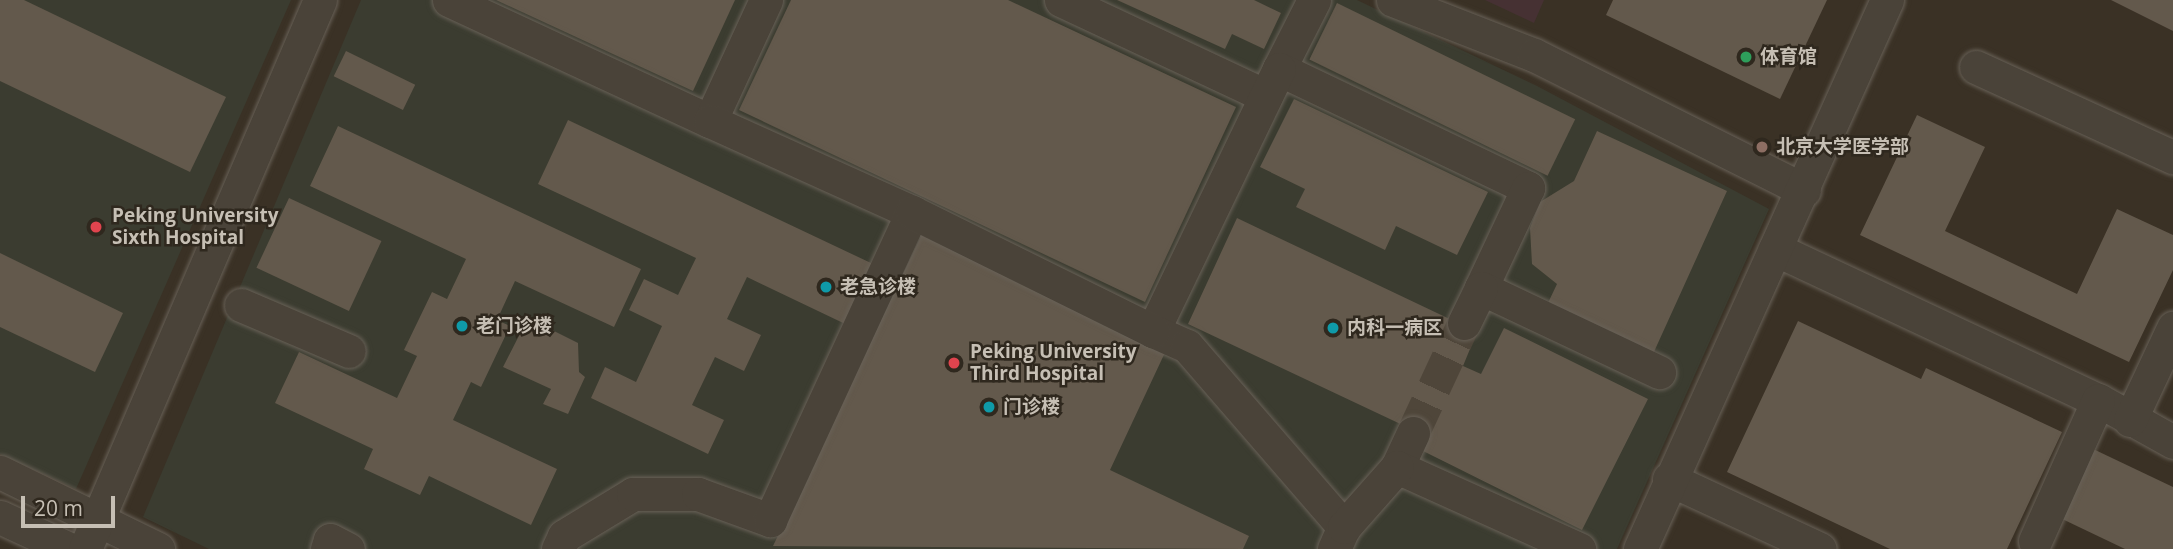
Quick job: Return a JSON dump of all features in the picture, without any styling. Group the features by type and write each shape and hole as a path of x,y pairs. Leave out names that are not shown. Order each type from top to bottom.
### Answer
{"street":[{"path":"92,534 320,0"},
{"path":"449,0 912,212 1187,346 1339,538 1397,467 1413,433"},
{"path":"710,121 766,0"},
{"path":"1061,0 1528,188 1464,323"},
{"path":"1153,331 1314,0"},
{"path":"1393,0 1534,55 1804,190"},
{"path":"1640,549 1669,479 1804,190 1887,0"},
{"path":"1976,67 2173,157"},
{"path":"558,549 564,536 633,494 698,494 770,520 912,212"},
{"path":"1775,249 2098,400 2173,442"},
{"path":"1481,288 1659,372"},
{"path":"241,305 349,351"},
{"path":"2130,420 2173,328"},
{"path":"2035,541 2098,400"},
{"path":"1397,467 1578,549"},
{"path":"0,472 92,534 158,549"},
{"path":"1669,479 1820,549"},
{"path":"0,517 69,549"},
{"path":"327,549 330,540 348,549"}],"shaded area":[{"name":"Peking University Sixth Hospital","path":"0,0 291,0 76,489 0,454"},
{"name":"Peking University Third Hospital","path":"361,0 1357,0 1537,86 1769,209 1617,549 209,549 143,517"},
{"path":"1485,0 1544,0 1534,23"}],"building":[{"path":"0,0 24,0 226,97 190,172 0,81"},
{"path":"496,0 735,0 693,91"},
{"path":"791,0 1008,0 1236,107 1145,302 739,110"},
{"path":"1117,0 1254,0 1281,13 1264,49 1232,34 1225,49"},
{"name":"体育馆","path":"1613,0 1827,0 1780,99 1606,15"},
{"path":"2111,0 2173,0 2173,31"},
{"path":"1337,3 1575,119 1548,176 1309,60"},
{"path":"346,51 415,85 403,110 334,76"},
{"path":"1294,99 1488,192 1457,255 1396,226 1385,250 1296,207 1305,189 1260,167"},
{"path":"1917,115 1985,147 1945,231 2077,294 2117,209 2173,235 2173,270 2129,362 1860,235"},
{"name":"老急诊楼","path":"568,120 890,272 862,332 747,277 727,319 761,335 744,371 715,357 692,405 724,420 708,454 591,398 605,367 636,382 662,326 629,310 644,279 678,295 696,258 538,184"},
{"name":"老门诊楼","path":"338,126 641,269 614,327 515,281 497,320 510,326 481,387 471,382 453,420 557,469 531,525 429,476 420,495 364,469 373,449 275,403 299,352 397,398 417,356 404,350 432,292 447,299 466,259 310,186"},
{"path":"1597,131 1727,191 1653,354 1547,305 1557,284 1532,264 1530,228 1540,202 1574,181"},
{"path":"289,198 381,241 349,311 256,268"},
{"path":"1237,218 1477,332 1463,366 1481,374 1504,328 1648,399 1582,530 1421,450 1428,437 1188,324"},
{"name":"门诊楼","path":"925,228 1169,344 1110,470 1249,536 1243,549 773,546"},
{"path":"0,253 123,313 95,372 0,327"},
{"path":"528,318 578,343 579,372 585,377 568,414 543,404 551,389 503,367"},
{"path":"1798,321 1921,379 1926,368 2062,432 2007,549 1890,549 1727,472"},
{"path":"2091,448 2173,487 2173,549 2125,549 2058,517"}],"tunnel":[{"path":"1413,433 1464,323"}],"place":[{"name":"体育馆","path":"1746,57"},
{"name":"北京大学医学部","path":"1762,147"},
{"name":"Peking University Sixth Hospital","path":"96,227"},
{"name":"老急诊楼","path":"826,287"},
{"name":"老门诊楼","path":"462,326"},
{"name":"内科一病区","path":"1333,328"},
{"name":"Peking University Third Hospital","path":"954,363"},
{"name":"门诊楼","path":"989,407"}]}
